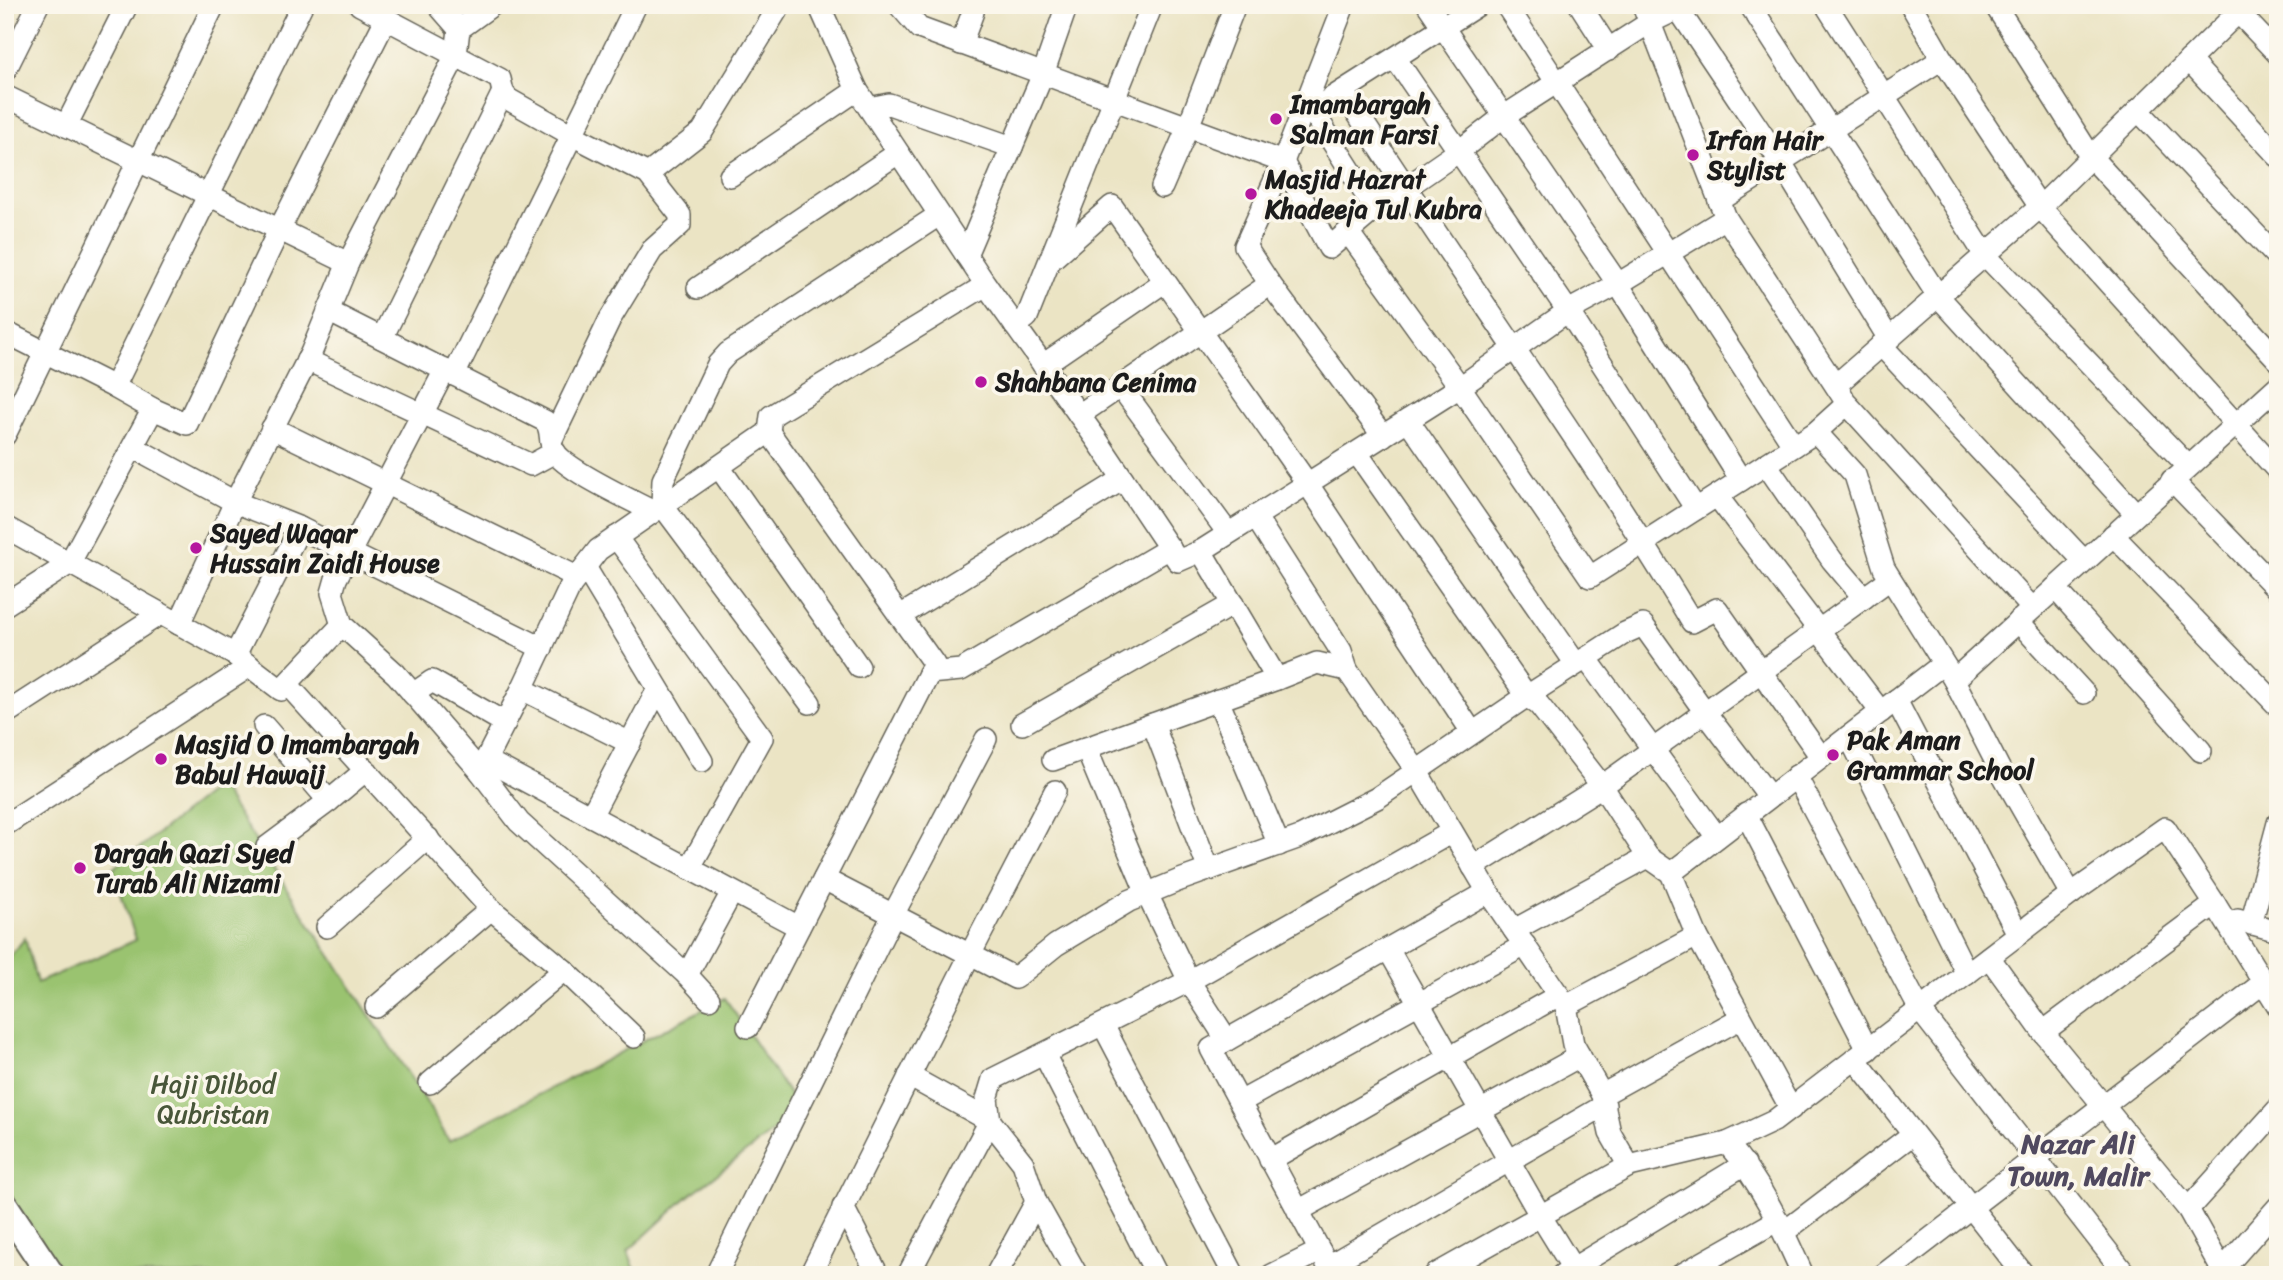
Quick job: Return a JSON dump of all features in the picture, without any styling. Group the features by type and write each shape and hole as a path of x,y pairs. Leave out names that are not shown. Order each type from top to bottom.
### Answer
{"street":[{"path":"5,71 38,5"},
{"path":"66,126 127,5"},
{"path":"5,435 214,5"},
{"path":"114,387 302,5"},
{"path":"307,360 531,465 553,446 610,319 652,250 680,225 680,215 648,174 508,99 500,79 360,5"},
{"path":"438,5 459,29"},
{"path":"179,624 235,502 307,360 348,263 456,55 459,29 492,5"},
{"path":"636,5 449,373 422,414 336,579 332,593 342,625 396,674 483,766 519,822 687,975 709,999"},
{"path":"648,174 702,132 780,5"},
{"path":"819,5 857,90 986,285 1124,479 1178,561 1201,551 1460,387 1568,311 1669,253 1780,161 1942,59"},
{"path":"898,5 919,28 1283,162 1329,248 1375,209 1503,117 1609,50 1646,14 1682,7 1780,161 1885,342 2084,561"},
{"path":"961,44 973,12 972,5"},
{"path":"966,255 1043,74 1066,5"},
{"path":"1015,326 1027,317 1152,5"},
{"path":"1162,187 1235,5"},
{"path":"1344,5 1306,114 1245,246 1270,284 1383,436"},
{"path":"1428,5 1618,284 1741,480"},
{"path":"1306,114 1478,5"},
{"path":"1506,5 1794,446"},
{"path":"1580,5 1609,50"},
{"path":"1750,5 1938,296 2136,514"},
{"path":"1826,5 1985,255 2180,473 2278,590"},
{"path":"1911,5 1942,59 2040,207 2278,471"},
{"path":"1995,5 2091,157 2278,360"},
{"path":"1836,385 2040,207 2244,9 2278,54"},
{"path":"1646,14 1723,210 1847,404 2025,615 2084,693"},
{"path":"5,332 114,387 153,410 187,424 279,230 386,19"},
{"path":"1395,58 1568,311 1696,509"},
{"path":"2189,60 2278,156"},
{"path":"730,176 857,90"},
{"path":"1343,91 1405,188 1644,542 1692,622 1717,609 1821,757"},
{"path":"382,338 503,92"},
{"path":"5,96 348,263"},
{"path":"869,108 889,104 1012,148"},
{"path":"2138,110 2278,258"},
{"path":"1306,114 1375,209"},
{"path":"698,288 898,153"},
{"path":"1051,260 1112,206 1307,484 1472,732"},
{"path":"657,508 663,480 718,364 728,353 940,215"},
{"path":"1348,232 1460,387 1590,576 1816,432 1847,404"},
{"path":"1043,365 1164,282"},
{"path":"1079,415 1270,284"},
{"path":"748,1027 934,664 769,432 771,416 986,285"},
{"path":"328,311 545,421 551,429 553,446 569,465 657,508 810,703"},
{"path":"1120,386 1228,533"},
{"path":"1671,873 1888,706 1949,672 2025,615 2278,386"},
{"path":"5,606 69,564 153,410"},
{"path":"1408,420 1581,661 1717,837"},
{"path":"272,428 581,572 659,689 702,761"},
{"path":"483,766 571,585 598,550 769,432"},
{"path":"1816,432 1854,475 1884,568 1949,672 1999,768 2071,894"},
{"path":"133,447 235,502 300,528 542,648"},
{"path":"1357,453 1527,696 1539,705 1602,786 1648,857 1671,873 1697,936 1791,1109"},
{"path":"1766,464 1832,560 1864,598"},
{"path":"719,467 859,667"},
{"path":"900,616 1124,479"},
{"path":"1717,496 1820,629 1888,706 2018,934"},
{"path":"1255,516 1341,651 1347,670 1416,770 1488,892 1562,1001 1573,1044 1604,1100 1611,1133 1629,1166"},
{"path":"5,527 243,661 281,690 342,625"},
{"path":"5,825 243,661 300,528"},
{"path":"2113,535 2278,706"},
{"path":"616,537 762,738 690,869"},
{"path":"929,673 961,670 1170,548"},
{"path":"1201,551 1277,679"},
{"path":"1473,867 1602,786 1890,579"},
{"path":"2055,588 2201,751"},
{"path":"1021,724 1233,604"},
{"path":"5,714 160,614"},
{"path":"824,879 1015,978 1056,945 1129,901 1300,837 1377,798 1527,696 1625,633 1643,625 1769,796"},
{"path":"1053,760 1317,663 1347,670"},
{"path":"413,694 432,681 505,723"},
{"path":"287,684 491,909 564,970 634,1037"},
{"path":"522,689 630,743"},
{"path":"591,816 659,689"},
{"path":"1218,701 1279,845"},
{"path":"1153,724 1209,870"},
{"path":"264,726 329,801"},
{"path":"1849,736 1967,974"},
{"path":"716,1275 893,915 986,740"},
{"path":"1086,748 1147,894 1189,981 1227,1040"},
{"path":"483,766 591,816 799,928"},
{"path":"267,847 366,770"},
{"path":"1797,776 1920,1010 2126,1275"},
{"path":"810,1275 1055,791"},
{"path":"1746,814 1861,1055 1913,1134 2023,1274"},
{"path":"2251,924 2278,823"},
{"path":"1435,1275 1629,1166 1727,1143 1774,1121 2071,894 2165,828 2278,1006"},
{"path":"908,1275 990,1121 987,1099 993,1079 1189,981 1452,832"},
{"path":"327,927 428,838"},
{"path":"1240,1102 1419,1003 1648,857"},
{"path":"687,975 732,892"},
{"path":"1327,1264 1211,1049 1488,892"},
{"path":"376,1007 491,909"},
{"path":"2219,910 2251,924 2278,931"},
{"path":"2043,1032 2219,910"},
{"path":"1270,1160 1449,1058 1697,936"},
{"path":"1388,949 1510,1160 1571,1273 1745,1164"},
{"path":"1989,957 2043,1032 2188,1209 2220,1273 2275,1214"},
{"path":"430,1083 564,970"},
{"path":"1883,1275 2263,983"},
{"path":"1272,1275 1327,1264 1510,1160 1741,1018"},
{"path":"1103,1025 1234,1275"},
{"path":"1044,1054 1157,1275"},
{"path":"1298,1211 1580,1056"},
{"path":"909,1076 990,1121 1023,1163 1036,1202 1077,1275"},
{"path":"2188,1209 2278,1108"},
{"path":"1681,1275 1781,1226 1913,1134"},
{"path":"1727,1143 1745,1164 1781,1226 1803,1275"},
{"path":"996,1275 1036,1202"},
{"path":"5,1206 51,1275"},
{"path":"843,1207 878,1275"}],"green space":[{"name":"Haji Dilbod Qubristan","path":"219,785 424,1098 449,1141 725,998 795,1103 791,1118 686,1198 628,1251 637,1275 65,1275 5,1189 5,962 25,938 37,983 136,940 113,869"}],"place":[{"name":"Imambargah Salman Farsi","path":"1276,119"},
{"name":"Irfan Hair Stylist","path":"1693,155"},
{"name":"Masjid Hazrat Khadeeja Tul Kubra","path":"1251,194"},
{"name":"Shahbana Cenima","path":"981,382"},
{"name":"Sayed Waqar Hussain Zaidi House","path":"196,548"},
{"name":"Pak Aman Grammar School","path":"1833,755"},
{"name":"Masjid O Imambargah Babul Hawaij","path":"161,759"},
{"name":"Dargah Qazi Syed Turab Ali Nizami","path":"80,868"}],"district":[{"name":"Nazar Ali Town, Malir","path":"2078,1159"}]}
